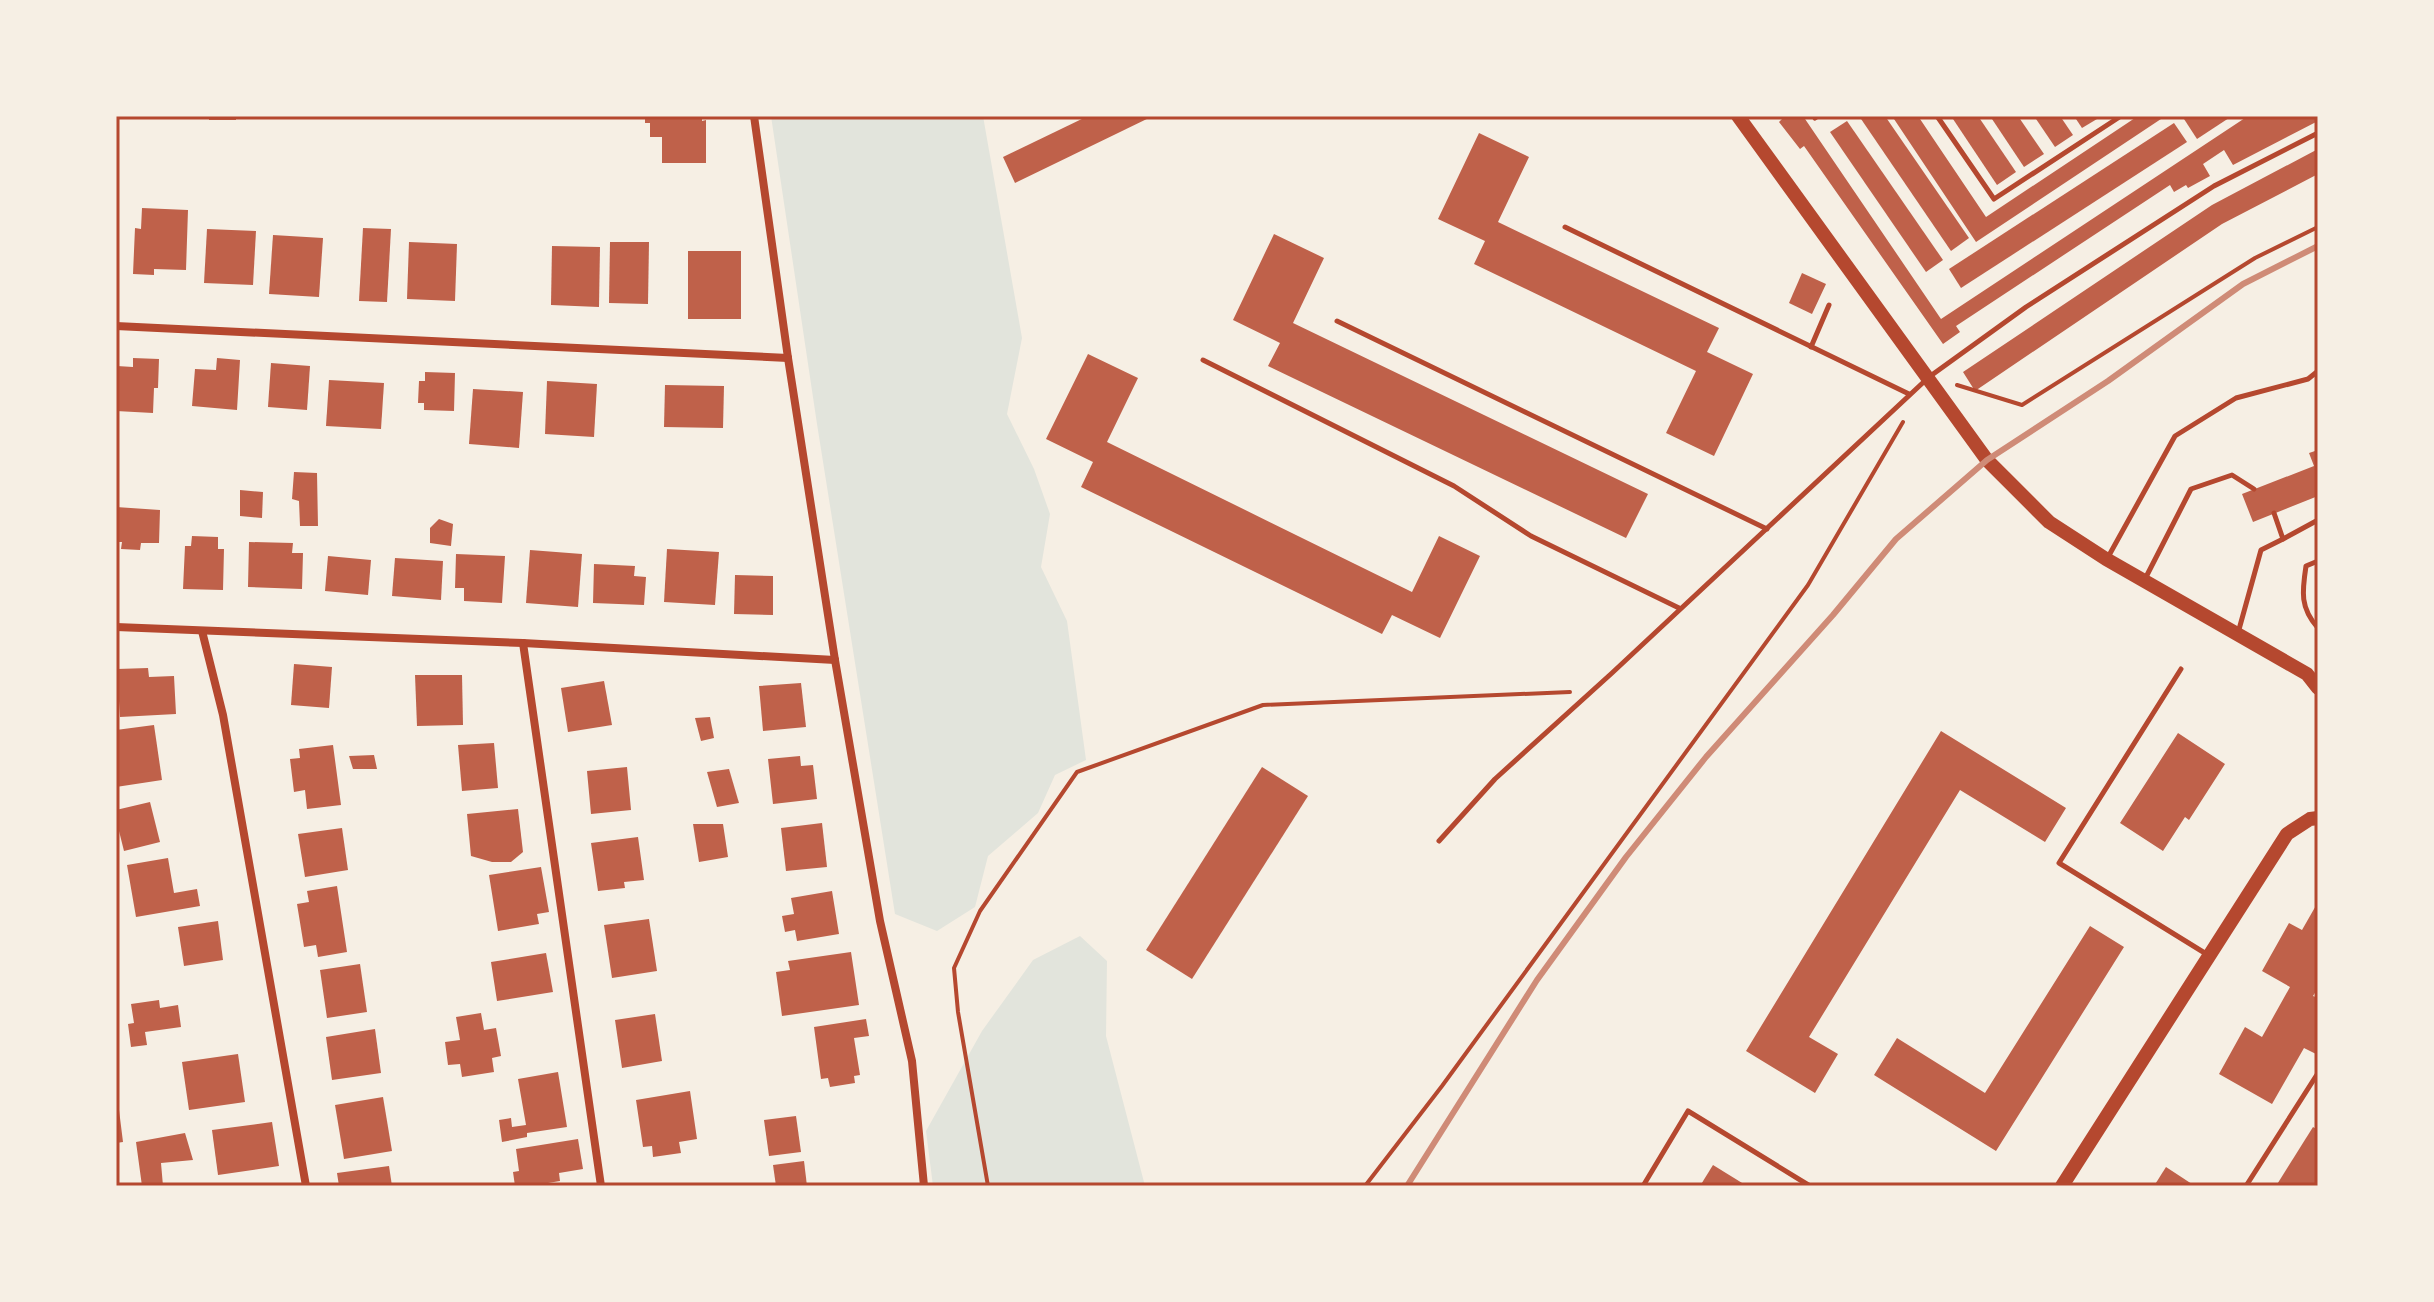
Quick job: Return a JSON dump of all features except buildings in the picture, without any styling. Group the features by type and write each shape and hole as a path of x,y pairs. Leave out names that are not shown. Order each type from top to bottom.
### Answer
{"street":[{"path":"754,116 835,660 880,921 912,1061 924,1186"},
{"path":"1738,116 1987,460 2049,522 2106,559 2307,674 2318,688"},
{"path":"116,326 788,358"},
{"path":"116,627 523,643 835,660"},
{"path":"202,631 223,715 306,1186"},
{"path":"523,643 601,1186"},
{"path":"2062,1186 2287,834 2310,819 2318,818"}],"lane":[{"path":"1937,116 1994,199 2121,116"},
{"path":"1439,841 1495,779 1929,377 2026,307 2214,186 2318,133"},
{"path":"1565,227 1909,394"},
{"path":"1811,347 1829,305"},
{"path":"1337,321 1767,529"},
{"path":"1203,360 1454,486 1531,536 1679,608"},
{"path":"2106,559 2175,436 2236,398 2308,379 2318,371"},
{"path":"2145,580 2191,489 2232,475 2254,489"},
{"path":"2274,513 2283,539"},
{"path":"2237,634 2261,550 2318,520"},
{"path":"2318,561 2306,566 2302,589 2306,615 2318,628"},
{"path":"2181,669 2059,863 2208,956"},
{"path":"2246,1186 2318,1073"},
{"path":"1643,1186 1688,1111 1810,1186"}],"path":[{"path":"1929,377 2022,405 2255,258 2318,227"},
{"path":"1365,1186 1442,1086 1808,585 1907,416"},
{"path":"988,1186 958,1012 954,968 980,911 1077,772 1263,705 1592,691"}],"shaded area":[{"path":"771,116 983,116 1022,338 1007,414 1034,469 1050,514 1041,567 1067,621 1086,760 1055,775 1038,813 988,856 975,907 937,931 895,914"},
{"path":"1080,936 1107,961 1106,1036 1145,1186 933,1186 926,1131 982,1031 1033,960"}],"railway":[{"path":"1407,1186 1537,980 1626,857 1706,757 1833,615 1896,539 1987,460 2108,381 2243,284 2318,246"}]}
